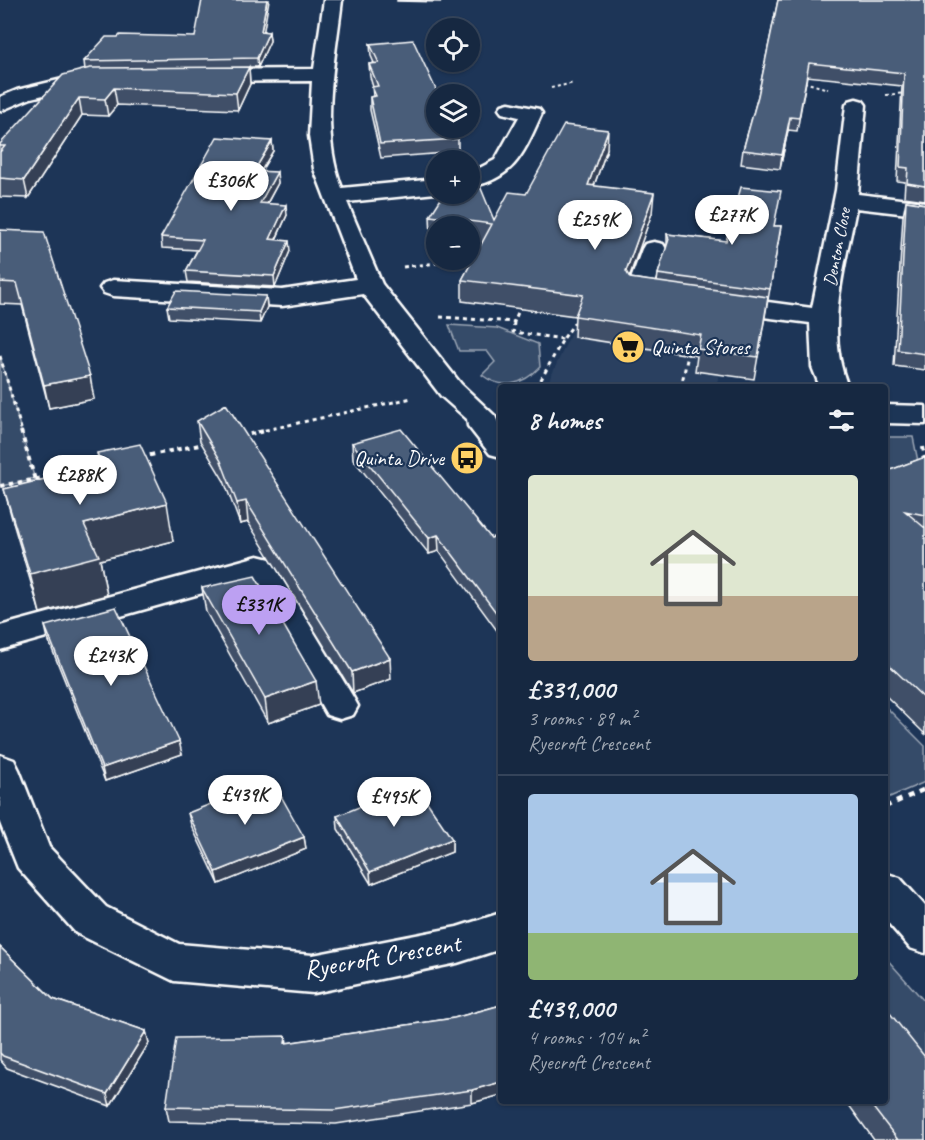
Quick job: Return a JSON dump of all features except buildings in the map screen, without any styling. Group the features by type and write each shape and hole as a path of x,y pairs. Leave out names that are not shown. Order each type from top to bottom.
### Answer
{"street":[{"path":"333,0 323,75 322,158 335,196 368,278 400,325 451,390 491,413 483,426 498,444"},
{"path":"185,76 323,75"},
{"path":"0,105 24,93 93,77 116,77"},
{"path":"0,86 24,93"},
{"name":"Denton Close","path":"833,384 822,349 824,317 846,200 856,105"},
{"path":"480,178 505,165 532,113 509,109"},
{"path":"335,196 426,187"},
{"path":"846,200 925,209"},
{"path":"654,249 639,293 824,317"},
{"path":"113,288 282,298 368,278"},
{"path":"888,414 925,415"},
{"path":"0,638 258,567 340,706"},
{"name":"Ryecroft Crescent","path":"0,770 32,856 91,920 174,962 313,974 457,945 498,932"},
{"path":"888,893 925,935"}],"path":[{"path":"368,278 426,267"},
{"path":"524,299 514,321 513,332 563,339"},
{"path":"539,384 563,339 582,313"},
{"path":"400,325 437,317 514,321"},
{"path":"682,384 688,355"},
{"path":"0,356 35,480"},
{"path":"232,438 451,390"},
{"path":"139,458 208,442"},
{"path":"0,486 93,468"},
{"path":"888,806 925,789"}],"shaded area":[{"path":"586,301 737,330 716,384 547,384"},
{"path":"449,325 497,328 538,344 540,367 527,378 513,383 505,384 490,380 482,375 495,362 487,351 459,351"},
{"path":"0,356 35,480 0,486"},
{"path":"888,437 913,437 920,471 888,476"},
{"path":"888,709 925,746 925,782 888,798"},
{"path":"888,960 925,1002 925,1081 888,1034"}],"place":[{"name":"Quinta Stores","path":"628,347"},
{"name":"Quinta Drive","path":"467,458"}]}
